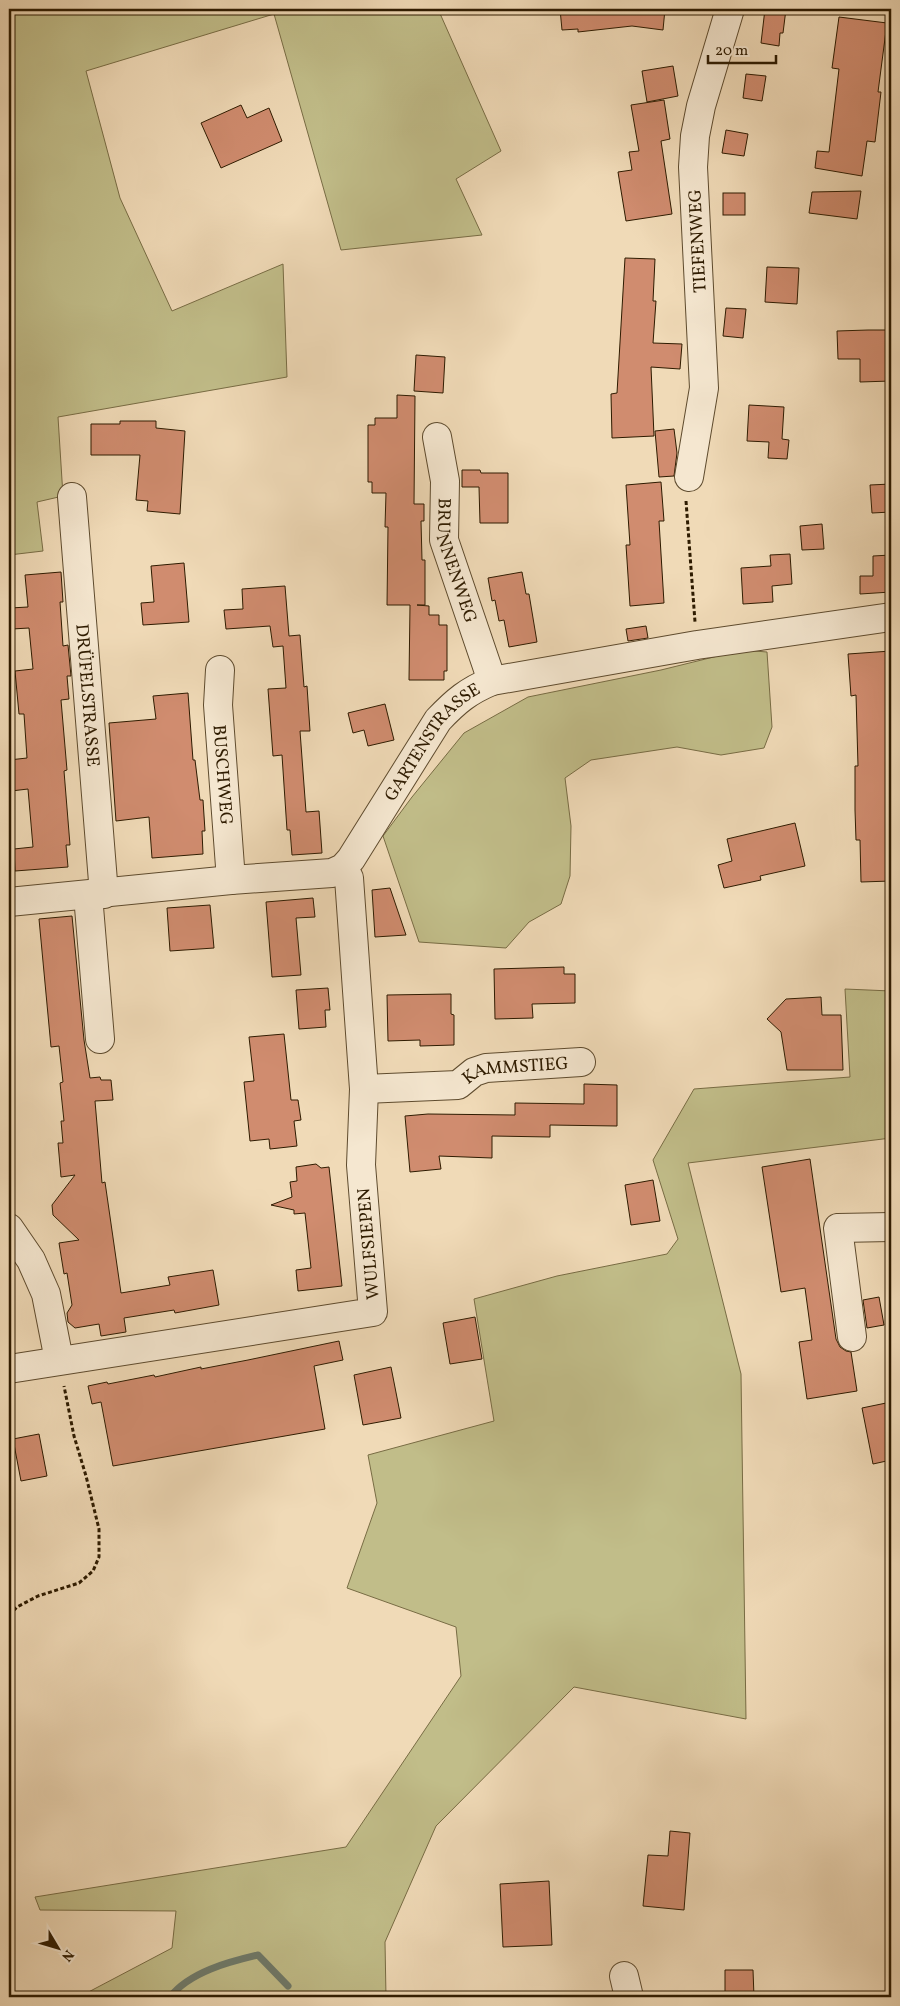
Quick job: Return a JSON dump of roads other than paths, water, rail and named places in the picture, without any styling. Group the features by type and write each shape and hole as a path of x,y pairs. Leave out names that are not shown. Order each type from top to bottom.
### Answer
{"street":[{"name":"TIEFENWEG","path":"689,478 704,388 693,167 695,136 701,106 730,9"},
{"name":"BRUNNENWEG","path":"438,438 446,481 444,540 492,681"},
{"name":"DRÜFELSTRASSE","path":"72,497 96,895 100,1039"},
{"name":"GARTENSTRASSE","path":"343,868 438,720 453,704 471,690 492,681 696,645 891,618"},
{"name":"BUSCHWEG","path":"220,670 218,705 231,880"},
{"path":"9,902 96,895 231,880 332,873 343,868"},
{"name":"WULFSIEPEN","path":"9,1369 373,1312 362,1165 364,1089 349,878 343,868"},
{"name":"KAMMSTIEG","path":"364,1089 458,1085 474,1072 486,1068 581,1062"},
{"path":"9,1228 31,1260 46,1294 59,1360"},
{"path":"852,1337 838,1228 891,1228"}],"waterway":[{"name":"WULFSIEPEN","path":"170,1997 178,1988 210,1969 258,1955 288,1986"}]}
